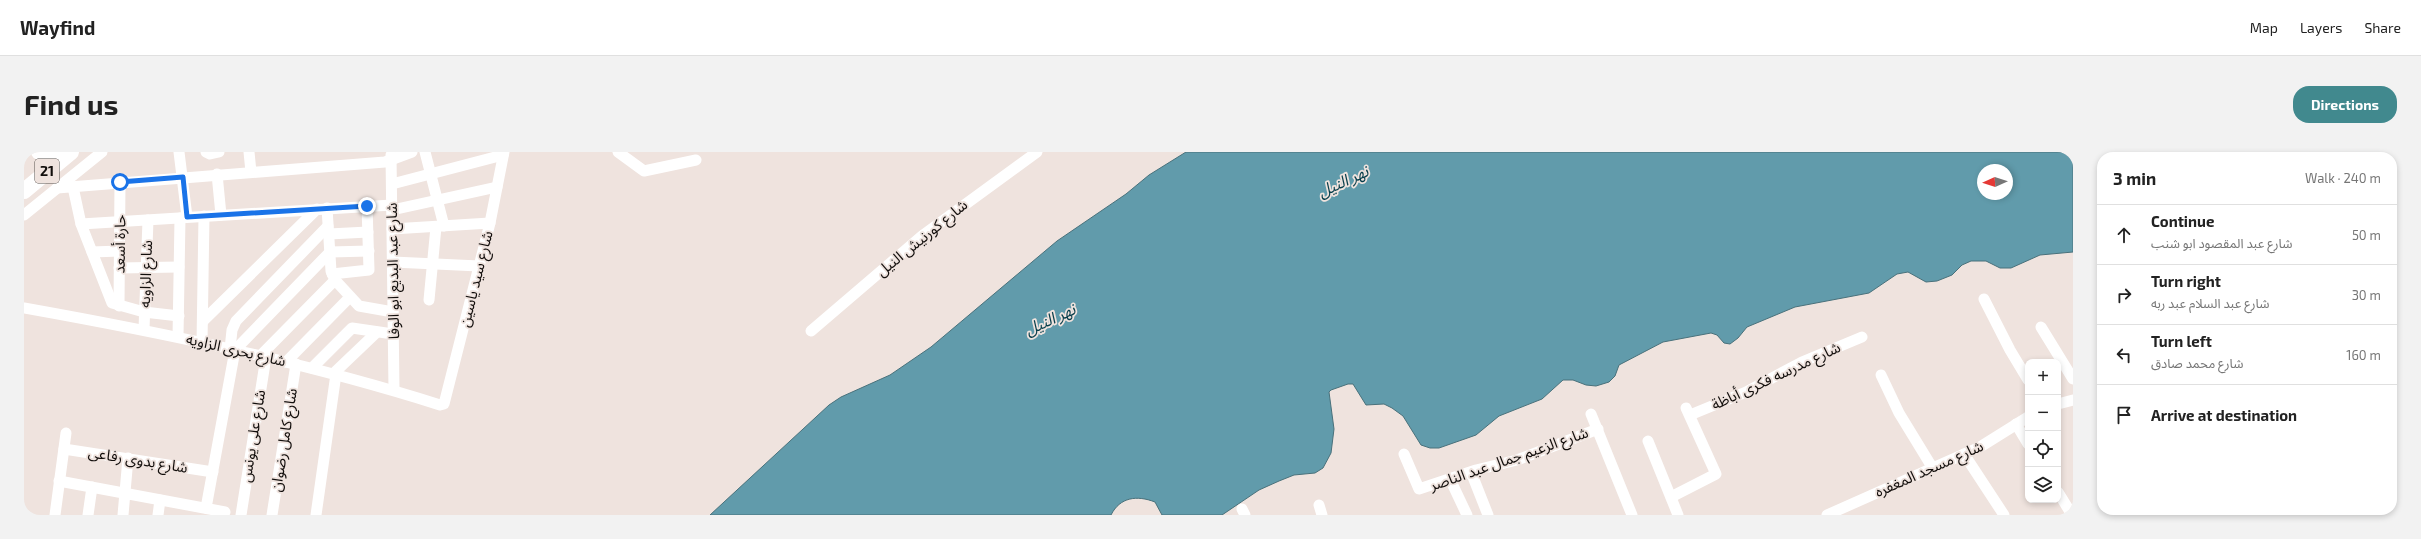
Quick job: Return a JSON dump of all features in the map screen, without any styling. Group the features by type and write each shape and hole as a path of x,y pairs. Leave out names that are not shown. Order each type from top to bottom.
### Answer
{"highway":[{"path":"39,152 48,155 55,152"},
{"name":"21","path":"24,191 71,152"}],"street":[{"path":"24,216 102,152"},
{"path":"178,337 179,267 183,217 183,177 179,152"},
{"path":"206,152 210,154 219,152"},
{"path":"249,152 251,172"},
{"path":"57,188 251,172 391,156 412,152"},
{"path":"425,152 438,200 440,226 433,264 429,300"},
{"path":"620,154 633,152"},
{"name":"شارع كورنيش النيل","path":"811,332 922,236 1037,152"},
{"path":"392,184 431,174 477,157 504,154"},
{"name":"شارع سيد ياسين","path":"444,404 490,223 504,154"},
{"path":"620,154 644,171 690,158"},
{"name":"شارع عبد البديع ابو الوفا","path":"391,156 394,390"},
{"path":"217,174 221,215"},
{"name":"حارة أسعد","path":"119,306 120,182"},
{"path":"73,187 81,224 110,300 119,306 144,312 179,316"},
{"path":"81,224 367,206 392,207 438,200 497,187"},
{"path":"263,357 333,277 366,272 370,268 367,206"},
{"path":"322,209 328,230 333,277 359,306 393,312"},
{"path":"202,321 322,209"},
{"path":"202,343 204,216"},
{"name":"شارع الزاويه","path":"144,329 148,220"},
{"path":"392,229 490,223"},
{"path":"200,510 212,472 232,350 232,330 236,321 328,230 368,232"},
{"path":"232,350 330,252 369,250"},
{"path":"92,252 120,251"},
{"path":"393,262 479,266"},
{"path":"119,268 179,267"},
{"path":"291,363 350,297"},
{"path":"1984,299 2010,350 2025,375"},
{"name":"شارع بحرى الزاويه","path":"24,308 144,329 335,373 440,405 444,404"},
{"path":"2041,327 2073,379"},
{"path":"312,368 352,328 393,334"},
{"path":"316,515 335,373 378,332"},
{"name":"شارع مدرسه فكرى أباظة","path":"1670,497 1716,474 1688,412 1746,392 1802,362 1862,338"},
{"name":"شارع على يونس","path":"241,515 263,357"},
{"name":"شارع كامل رضوان","path":"272,515 291,363"},
{"path":"1881,375 1899,413 1932,467"},
{"path":"2061,403 2073,400"},
{"path":"1592,414 1632,515"},
{"name":"شارع مسجد المغفره","path":"1827,515 1964,454 2003,434 2025,419"},
{"path":"2016,424 2025,439"},
{"name":"شارع الزعيم جمال عبد الناصر","path":"1404,454 1419,489 1471,472 1517,460 1598,429"},
{"path":"55,515 66,433"},
{"path":"1648,441 1678,515"},
{"name":"شارع بدوى رفاعى","path":"64,449 212,472"},
{"path":"1964,454 2004,515"},
{"path":"123,515 128,458"},
{"path":"1471,472 1488,515"},
{"path":"1450,479 1467,515"},
{"path":"59,481 160,500 200,510 225,512"},
{"path":"88,515 92,487"},
{"path":"2061,497 2072,515"},
{"path":"158,515 160,500"}],"water":[{"name":"نهر النيل","path":"1186,152 2073,152 2073,252 2040,255 2011,268 2000,268 1986,261 1971,261 1962,265 1952,275 1937,281 1926,282 1908,272 1897,274 1869,293 1795,307 1747,327 1738,338 1730,344 1724,343 1717,335 1711,333 1663,342 1619,365 1615,376 1609,382 1596,386 1586,385 1573,380 1563,380 1542,399 1499,416 1476,435 1439,448 1430,448 1421,445 1403,416 1384,404 1366,405 1353,384 1348,384 1329,392 1334,429 1331,453 1323,468 1315,473 1294,475 1259,490 1222,515 1162,515 1155,502 1136,498 1119,504 1111,515 710,515 829,405 841,397 890,375 931,347 1057,241 1126,194 1149,175"}],"route":[{"path":"120,182 183,177 187,217 367,206"}]}
